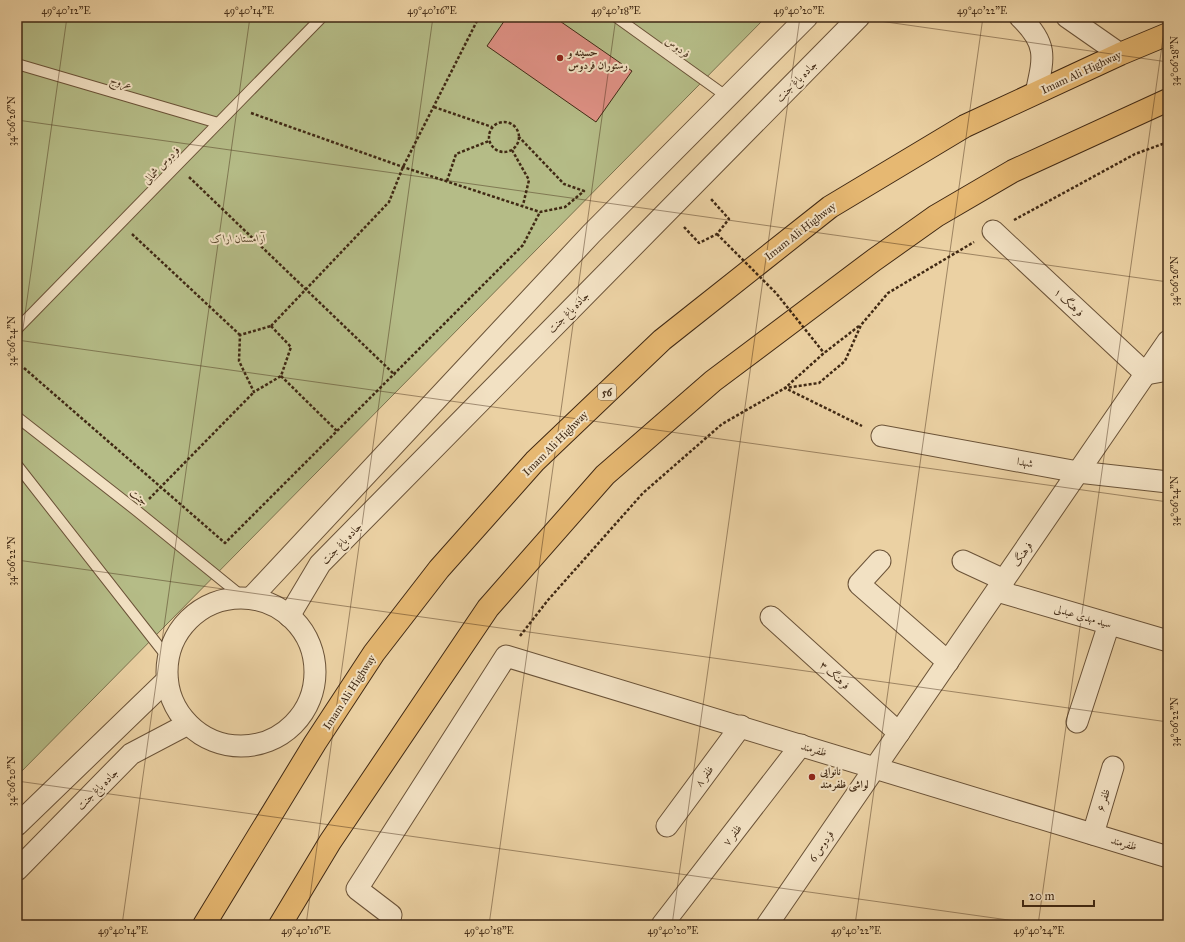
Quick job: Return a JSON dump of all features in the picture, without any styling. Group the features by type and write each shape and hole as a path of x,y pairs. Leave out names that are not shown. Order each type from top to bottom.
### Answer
{"highway":[{"name":"Imam Ali Highway","path":"204,925 315,744 374,653 439,570 535,461 662,340 830,207 965,126 1120,54 1168,34"},
{"path":"280,925 330,842 488,608 605,476 713,381 874,260 936,216 1013,171 1168,100"}],"street":[{"path":"248,598 591,234 726,96 807,17"},
{"name":"جاده باغ جنت","path":"289,616 320,564 859,17"},
{"path":"1020,17 1034,31 1042,45 1042,68 1036,93"},
{"path":"1067,17 1120,54"},
{"name":"فرهنگ ۱","path":"993,231 1146,374"},
{"name":"فرهنگ","path":"875,768 1168,341"},
{"path":"1146,374 1168,370"},
{"name":"شهدا","path":"882,436 1078,472 1168,482"},
{"path":"880,561 859,584 948,662"},
{"name":"سید مهدی عبدلی","path":"963,561 1001,586 1110,624 1168,641"},
{"path":"248,598 272,604 289,616 295,620 308,637 316,664 316,678 311,699 296,723 285,732 267,742 239,746 211,740 188,724 172,700 167,680 168,658 172,644 178,632 198,612 216,602 248,598"},
{"name":"فرهنگ ۳","path":"771,616 899,733"},
{"path":"1076,722 1110,624"},
{"path":"391,915 357,889 506,656"},
{"name":"ظفرمند","path":"506,656 741,726 1168,857"},
{"path":"17,825 167,680"},
{"name":"جاده باغ جنت","path":"17,870 131,754 188,724"},
{"name":"ظفر ۸","path":"667,826 741,726"},
{"name":"ظفر ۷","path":"662,925 801,745"},
{"name":"ظفر ۶","path":"1093,834 1113,767"},
{"name":"فردوس 6","path":"767,925 875,768"}],"lane":[{"name":"فردوس شمالی","path":"17,329 322,17"},
{"name":"فردوس","path":"616,17 726,96"},
{"name":"عروج","path":"17,64 218,123"},
{"name":"جنت","path":"17,417 248,598"},
{"path":"17,465 168,658"}],"path":[{"path":"240,335 271,326 389,202 404,167 479,17"},
{"path":"233,107 404,167 523,205 540,212 565,207 584,191 564,184 519,138 517,130 512,125 507,123 492,127 434,107"},
{"path":"492,127 489,141 492,147 498,151 505,152 512,150 517,144 519,138"},
{"path":"447,181 456,154 489,141"},
{"path":"506,656 548,600 643,493 722,424 785,388 824,353 861,325 888,293 993,231 1135,154 1168,142"},
{"path":"512,150 529,180 523,205"},
{"path":"177,165 395,375"},
{"path":"696,183 730,219 717,234 699,243"},
{"path":"24,368 225,543 395,375 523,245 540,212"},
{"path":"120,223 240,335 239,361 254,392"},
{"path":"717,234 776,293 824,353"},
{"path":"785,388 819,383 824,379 845,361 861,325"},
{"path":"138,511 254,392 281,376 291,347 271,326"},
{"path":"281,376 338,432"},
{"path":"785,388 882,436"}],"green space":[{"name":"آرامستان اراک","path":"17,17 766,17 17,776"}],"building":[{"path":"507,17 554,17 632,71 596,122 487,46"}],"place":[{"name":"حسینه و رستوران فردوس","path":"560,58"},
{"name":"نانوایی لواشی ظفرمند","path":"812,777"}]}
